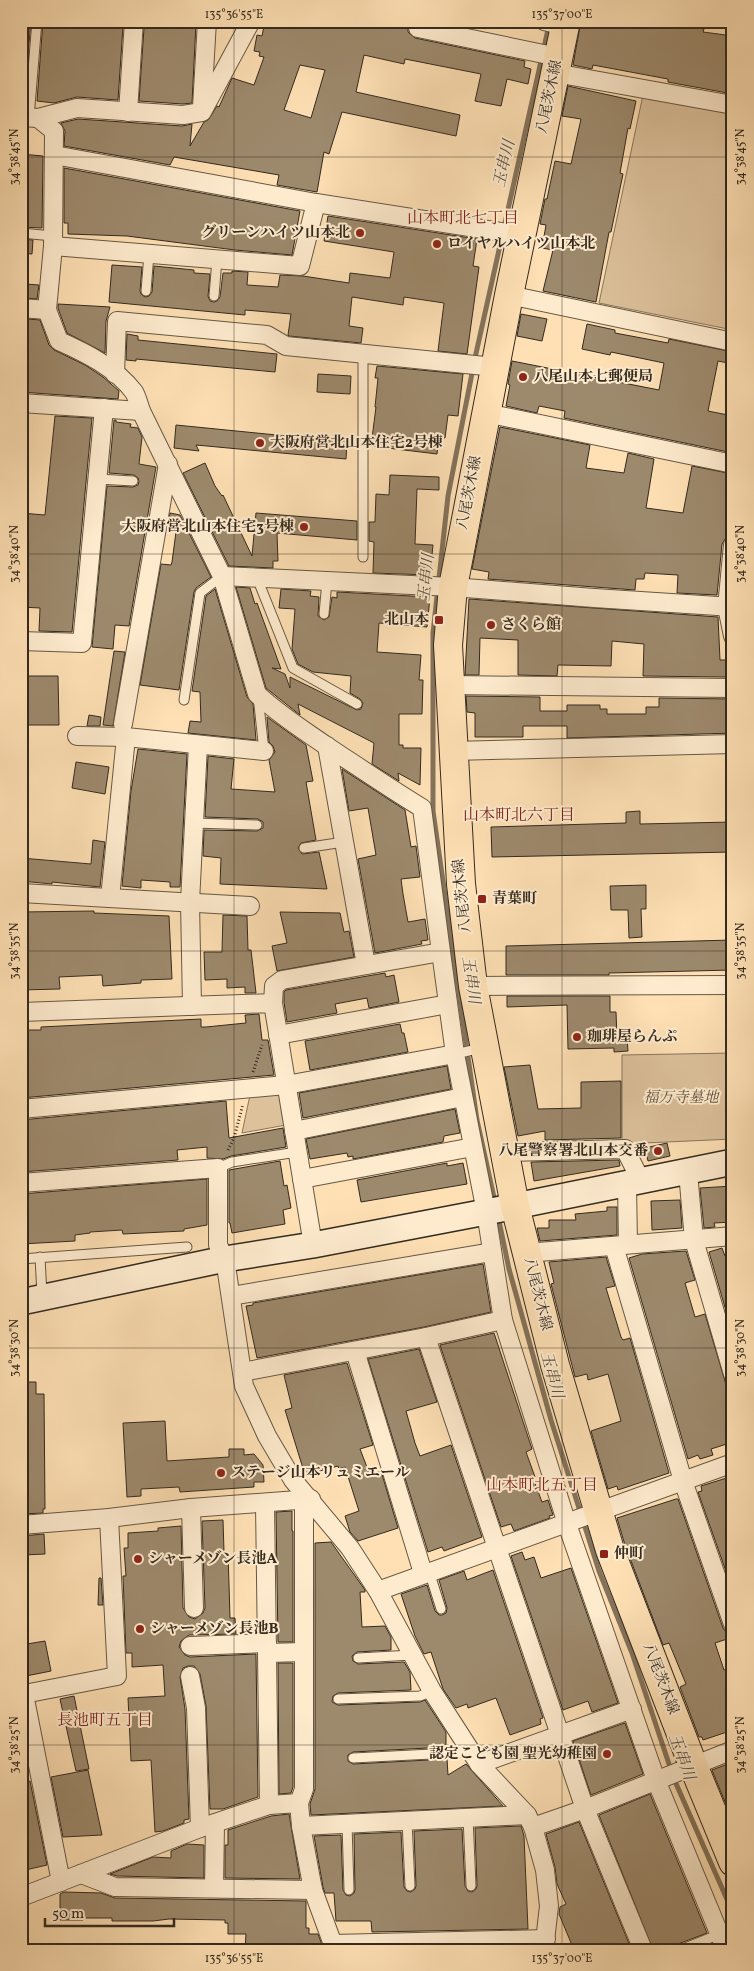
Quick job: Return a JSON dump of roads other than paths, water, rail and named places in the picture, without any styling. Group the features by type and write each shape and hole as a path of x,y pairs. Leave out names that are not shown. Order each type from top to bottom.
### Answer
{"main road":[{"name":"八尾茨木線","path":"557,23 556,62 518,235 509,295 480,366 486,413 444,586 461,884 473,986 469,1051 504,1152 499,1209 526,1253 595,1512 688,1768 733,1862"}],"street":[{"path":"128,112 134,21"},
{"path":"202,112 207,21"},
{"path":"29,118 77,108 183,116 202,112 251,21"},
{"path":"418,28 531,52 556,62 733,105"},
{"path":"29,118 54,131 53,241 48,310 58,341 88,354 116,374 135,393 141,411 222,576 258,694 270,707 422,808 448,1004 469,1051 463,1097 473,1147 499,1209 492,1252 503,1320 632,1709 723,1942"},
{"path":"54,155 316,203 518,235"},
{"path":"53,241 149,254 300,266 316,203"},
{"path":"509,295 733,342"},
{"path":"21,308 48,310"},
{"path":"116,374 117,321 267,335 286,346 480,366"},
{"path":"21,403 141,411"},
{"path":"21,641 82,644 104,408"},
{"path":"486,413 733,464"},
{"path":"110,898 125,731 168,464"},
{"path":"733,545 730,607 733,636"},
{"path":"222,576 444,586 730,607"},
{"path":"450,686 733,688"},
{"path":"78,736 125,731 198,745 264,751"},
{"path":"453,751 733,744"},
{"path":"192,1006 190,902 198,745"},
{"path":"327,746 366,965"},
{"path":"21,893 250,906"},
{"path":"312,1245 273,1003 274,986 282,980 441,952"},
{"path":"473,986 733,985"},
{"path":"21,1012 273,1003"},
{"path":"277,1029 448,1004"},
{"path":"21,1109 286,1085 469,1051"},
{"path":"294,1131 463,1097"},
{"path":"302,1179 473,1147"},
{"path":"504,1152 625,1149 634,1182 621,1245 683,1481 733,1624"},
{"path":"32,1300 225,1259 312,1245 733,1162"},
{"path":"21,1183 218,1168 218,1245 225,1259 244,1386 267,1436 293,1480 350,1548 378,1590 432,1691 475,1758 530,1821 545,1870 550,1906 545,1944 334,1947 313,1890 301,1826 299,1803 304,1790 307,1499"},
{"path":"688,1172 694,1240 733,1374"},
{"path":"526,1253 733,1236"},
{"path":"231,1296 492,1252"},
{"path":"242,1372 426,1337 503,1320"},
{"path":"426,1337 559,1736 585,1809 643,1950"},
{"path":"355,1351 426,1572"},
{"path":"378,1590 733,1463"},
{"path":"21,1525 109,1518 191,1508 307,1499"},
{"path":"265,1503 269,1805"},
{"path":"191,1508 194,1608"},
{"path":"61,1882 23,1689 117,1676 109,1518"},
{"path":"190,1646 267,1648 304,1652"},
{"path":"190,1676 196,1708 214,1888"},
{"path":"475,1758 559,1736 632,1709"},
{"path":"301,1826 468,1818 530,1821 585,1809 733,1750"},
{"path":"21,1897 207,1825 269,1805 299,1803"},
{"path":"81,1874 115,1887 313,1890"}],"lane":[{"path":"29,118 37,21"},
{"path":"21,234 53,241"},
{"path":"146,291 149,254"},
{"path":"214,296 217,259"},
{"path":"363,354 363,557"},
{"path":"98,478 134,481"},
{"path":"184,700 200,593 222,576"},
{"path":"257,578 293,668 357,704"},
{"path":"324,614 327,581"},
{"path":"258,694 264,751"},
{"path":"194,823 256,825"},
{"path":"304,848 344,842"},
{"path":"218,1168 232,1162 297,1152"},
{"path":"21,1259 187,1248"},
{"path":"32,1300 40,1257"},
{"path":"426,1572 441,1608"},
{"path":"358,1658 412,1654"},
{"path":"338,1699 420,1696 432,1691"},
{"path":"353,1758 475,1758"},
{"path":"468,1818 471,1886"},
{"path":"407,1821 410,1886"},
{"path":"348,1824 349,1890"},
{"path":"680,1950 723,1942"}],"waterway":[{"name":"玉串川","path":"495,1202 477,1120 433,811 433,633 448,496 475,358 549,25"},
{"name":"玉串川","path":"498,1216 509,1269 551,1420 599,1571 632,1653 674,1779 733,1913"}],"place":[{"name":"グリーンハイツ山本北","path":"360,233"},
{"name":"ロイヤルハイツ山本北","path":"437,244"},
{"name":"八尾山本七郵便局","path":"523,377"},
{"name":"大阪府営北山本住宅2号棟","path":"260,443"},
{"name":"大阪府営北山本住宅3号棟","path":"304,527"},
{"name":"北山本","path":"439,620"},
{"name":"さくら館","path":"491,625"},
{"name":"青葉町","path":"482,899"},
{"name":"珈琲屋らんぷ","path":"577,1037"},
{"name":"八尾警察署北山本交番","path":"658,1151"},
{"name":"ステージ山本リュミエール","path":"221,1473"},
{"name":"仲町","path":"604,1554"},
{"name":"シャーメゾン長池A","path":"138,1559"},
{"name":"シャーメゾン長池B","path":"140,1629"},
{"name":"認定こども園 聖光幼稚園","path":"607,1754"}],"district":[{"name":"山本町北七丁目","path":"463,219"},
{"name":"山本町北六丁目","path":"519,816"},
{"name":"山本町北五丁目","path":"542,1486"},
{"name":"長池町五丁目","path":"105,1721"}],"park label":[{"name":"福万寺墓地","path":"681,1098"}]}
